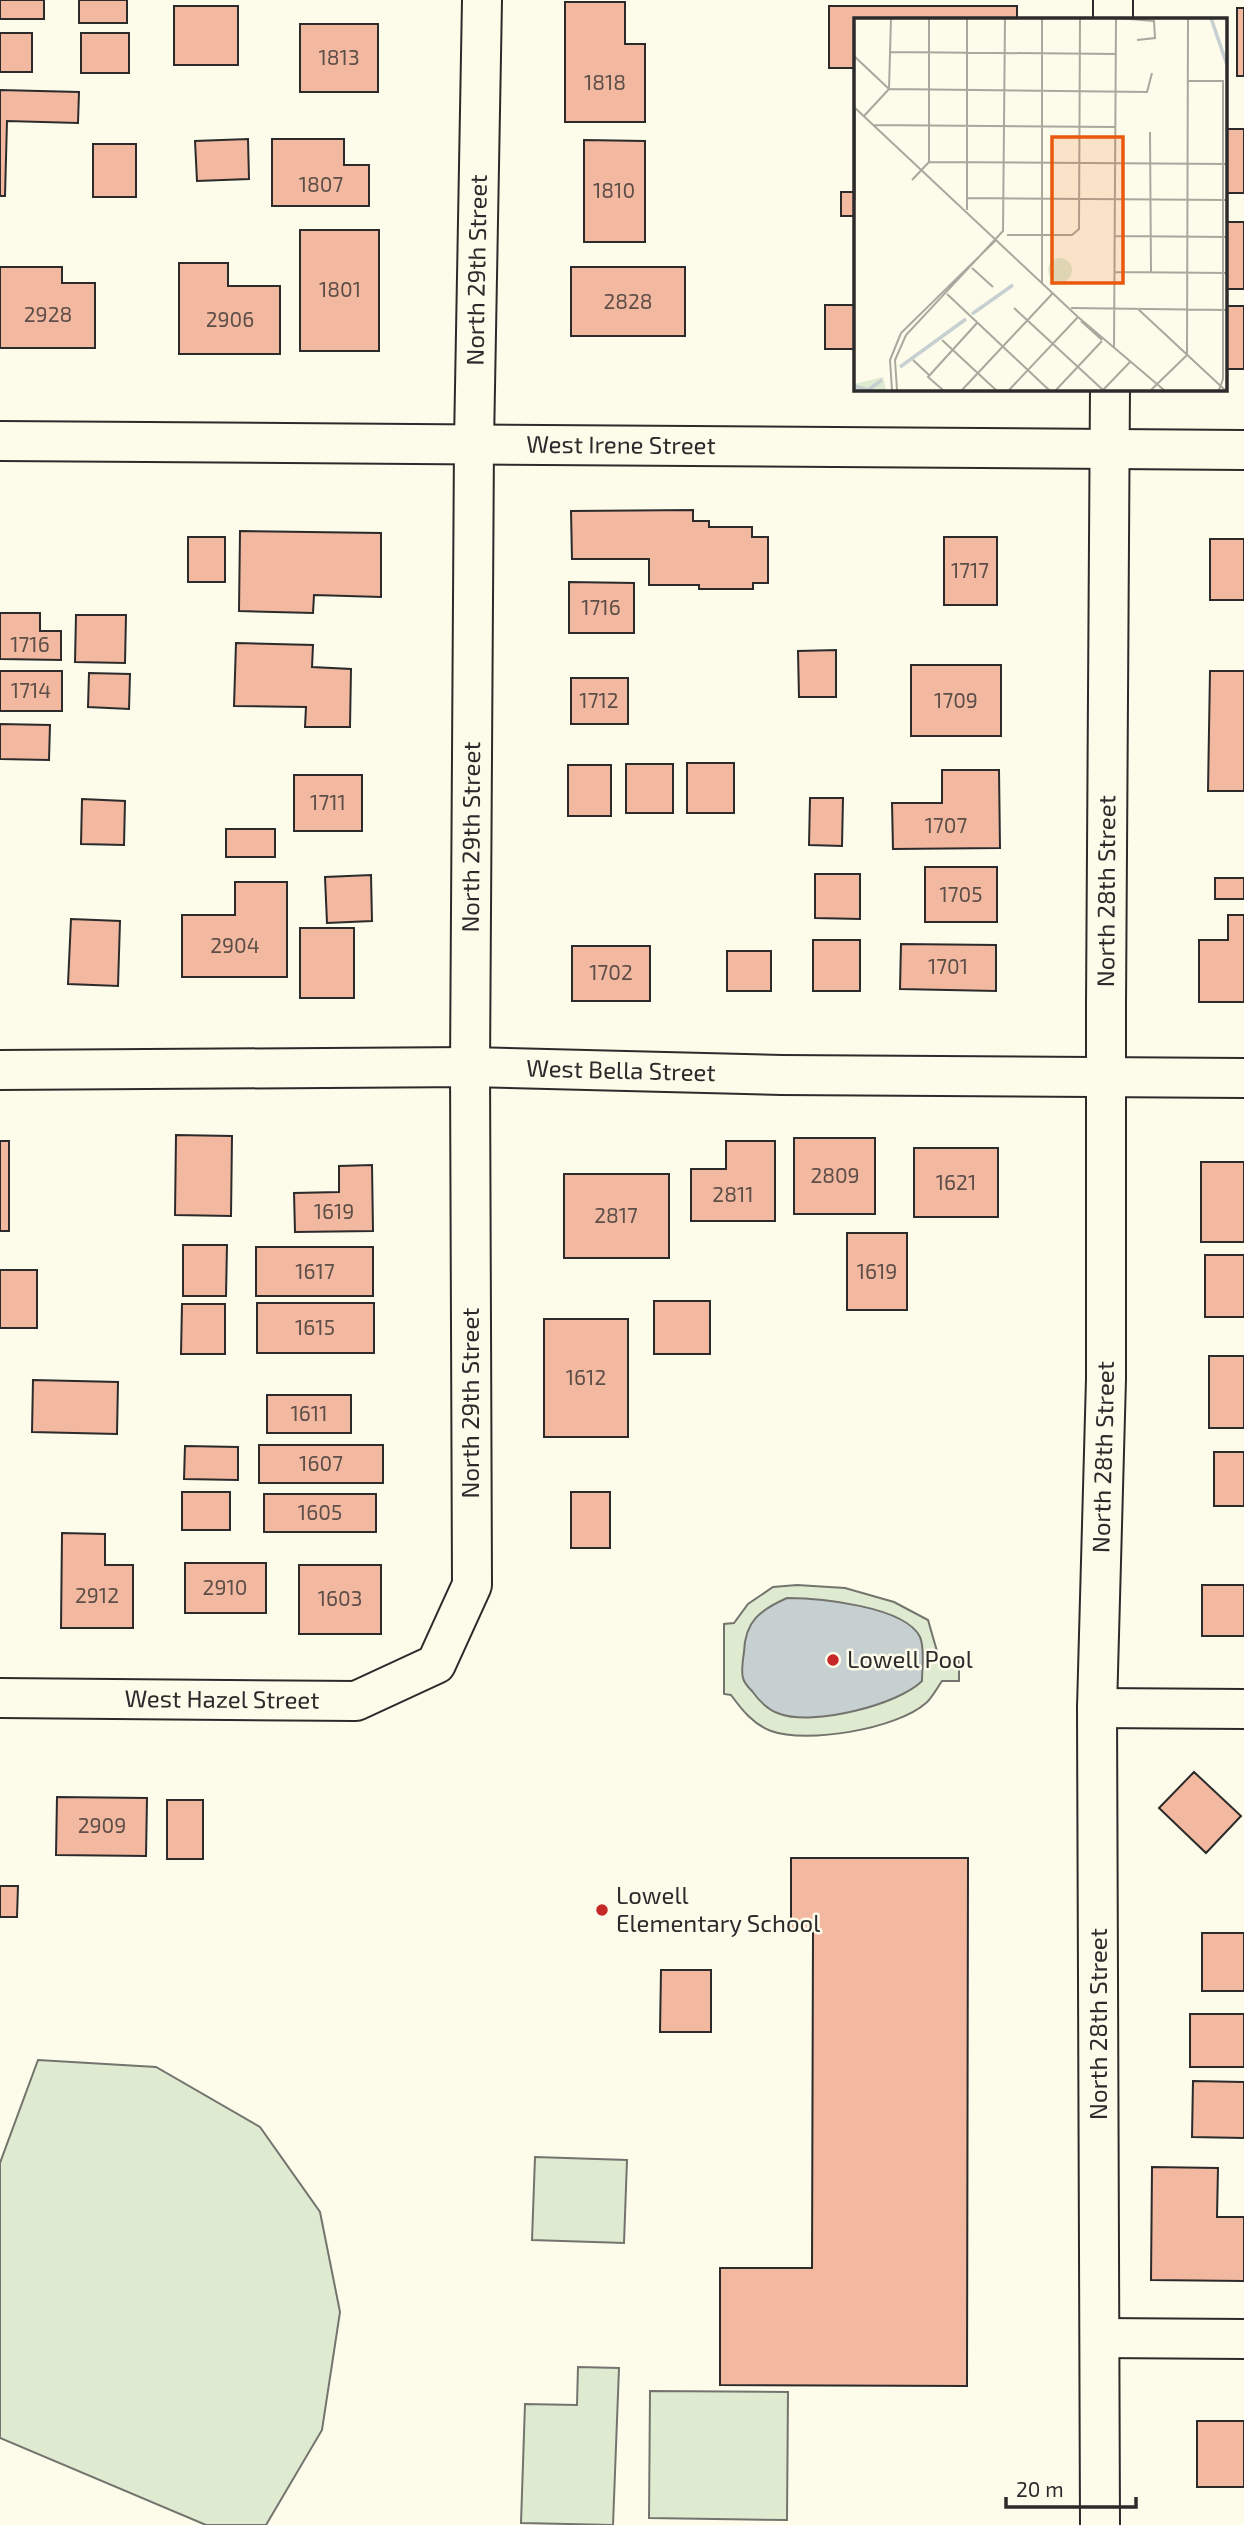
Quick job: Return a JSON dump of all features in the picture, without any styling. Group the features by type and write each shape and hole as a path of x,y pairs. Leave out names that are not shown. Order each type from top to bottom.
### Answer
{"street":[{"name":"North 29th Street","path":"436,1664 472,1585 470,1068 474,443 482,0"},
{"path":"1112,18 1113,0"},
{"name":"North 28th Street","path":"1100,2525 1097,1708 1106,1380 1110,390"},
{"name":"West Irene Street","path":"0,441 1244,450"},
{"name":"West Bella Street","path":"0,1070 470,1068 782,1075 1244,1078"},
{"name":"West Hazel Street","path":"0,1698 356,1701 436,1664"},
{"path":"1097,1708 1244,1709"},
{"path":"1101,2338 1244,2339"}],"green space":[{"name":"Lowell Pool","path":"797,1585 845,1588 894,1602 928,1620 939,1658 959,1659 959,1681 942,1681 928,1701 912,1712 874,1727 806,1736 787,1735 759,1725 731,1695 724,1694 724,1624 734,1623 748,1604 773,1587"},
{"path":"38,2060 156,2067 260,2127 320,2212 340,2312 322,2430 266,2525 206,2525 0,2438 0,2163"},
{"path":"535,2157 627,2160 624,2243 532,2240"},
{"path":"578,2367 619,2368 613,2525 521,2523 525,2404 577,2405"},
{"path":"650,2391 788,2392 787,2520 649,2518"}],"shaded area":[{"name":"Lowell Pool","path":"787,1598 860,1606 880,1611 911,1626 922,1642 922,1681 894,1698 854,1711 795,1717 772,1710 758,1698 742,1675 745,1641 756,1618 769,1607"}],"building":[{"path":"0,0 44,0 44,19 0,19"},
{"path":"79,0 127,0 127,23 79,23"},
{"path":"565,2 625,2 625,44 645,44 645,122 565,122"},
{"path":"174,6 238,6 238,65 174,65"},
{"path":"829,6 1017,6 1017,18 854,18 854,68 829,68"},
{"path":"1237,8 1244,8 1244,76 1237,76"},
{"path":"300,24 378,24 378,92 300,92"},
{"path":"0,33 32,33 32,72 0,72"},
{"path":"81,33 129,33 129,73 81,73"},
{"path":"0,90 79,92 78,123 7,121 5,196 0,196"},
{"path":"1226,129 1244,129 1244,193 1226,193"},
{"path":"248,139 249,179 197,181 195,141"},
{"path":"272,139 344,139 344,165 369,165 369,206 272,206"},
{"path":"584,140 645,141 645,242 584,242"},
{"path":"93,144 136,144 136,197 93,197"},
{"path":"841,192 854,192 854,216 841,216"},
{"path":"1226,222 1244,222 1244,289 1226,289"},
{"path":"300,230 379,230 379,351 300,351"},
{"path":"179,263 228,263 228,286 280,286 280,354 179,354"},
{"path":"0,267 62,267 62,283 95,283 95,348 0,348"},
{"path":"571,267 685,267 685,336 571,336"},
{"path":"825,305 854,305 854,349 825,349"},
{"path":"1226,306 1244,306 1244,369 1226,369"},
{"path":"693,510 693,521 709,521 709,527 752,527 752,537 768,537 768,583 753,583 753,589 649,585 649,559 572,559 571,511"},
{"path":"240,531 381,533 381,597 314,595 313,613 239,611"},
{"path":"188,537 225,537 225,582 188,582"},
{"path":"944,537 997,537 997,605 944,605"},
{"path":"1210,539 1244,539 1244,600 1210,600"},
{"path":"569,582 634,583 634,633 569,633"},
{"path":"0,613 40,613 40,631 61,631 61,660 0,659"},
{"path":"76,615 126,615 125,663 75,662"},
{"path":"236,643 313,645 312,667 351,669 350,727 305,727 306,707 234,706"},
{"path":"836,650 836,697 799,697 798,651"},
{"path":"911,665 1001,665 1001,736 911,736"},
{"path":"0,671 62,671 62,711 0,711"},
{"path":"1210,671 1244,671 1244,791 1208,791"},
{"path":"89,673 130,674 129,709 88,707"},
{"path":"571,678 628,678 628,724 571,724"},
{"path":"0,724 50,725 49,760 0,759"},
{"path":"687,763 734,763 734,813 687,813"},
{"path":"626,764 673,764 673,813 626,813"},
{"path":"568,765 611,765 611,816 568,816"},
{"path":"942,770 999,770 1000,848 893,849 892,803 942,803"},
{"path":"294,775 362,775 362,831 294,831"},
{"path":"810,798 843,798 842,846 809,845"},
{"path":"82,799 125,801 124,845 81,844"},
{"path":"226,829 275,829 275,857 226,857"},
{"path":"925,867 997,867 997,922 925,922"},
{"path":"815,874 860,874 860,919 815,918"},
{"path":"371,875 372,921 327,923 325,877"},
{"path":"1215,878 1244,878 1244,899 1215,899"},
{"path":"235,882 287,882 287,977 182,977 182,915 235,915"},
{"path":"1228,915 1244,915 1244,1002 1199,1002 1199,940 1228,940"},
{"path":"71,919 120,921 118,986 68,984"},
{"path":"300,928 354,928 354,998 300,998"},
{"path":"813,940 860,940 860,991 813,991"},
{"path":"901,944 996,945 996,991 900,989"},
{"path":"572,946 650,946 650,1001 572,1001"},
{"path":"727,951 771,951 771,991 727,991"},
{"path":"176,1135 232,1136 231,1216 175,1215"},
{"path":"794,1138 875,1138 875,1214 794,1214"},
{"path":"0,1141 9,1141 9,1231 0,1231"},
{"path":"726,1141 775,1141 775,1221 691,1221 691,1169 726,1169"},
{"path":"914,1148 998,1148 998,1217 914,1217"},
{"path":"1201,1162 1244,1162 1244,1242 1201,1242"},
{"path":"372,1165 373,1231 295,1232 294,1193 339,1192 339,1166"},
{"path":"564,1174 669,1174 669,1258 564,1258"},
{"path":"847,1233 907,1233 907,1310 847,1310"},
{"path":"183,1245 227,1245 226,1296 183,1296"},
{"path":"256,1247 373,1247 373,1296 256,1296"},
{"path":"1205,1255 1244,1255 1244,1317 1205,1317"},
{"path":"0,1270 37,1270 37,1328 0,1328"},
{"path":"654,1301 710,1301 710,1354 654,1354"},
{"path":"257,1303 374,1303 374,1353 257,1353"},
{"path":"182,1304 225,1304 225,1354 181,1354"},
{"path":"544,1319 628,1319 628,1437 544,1437"},
{"path":"1209,1356 1244,1356 1244,1428 1209,1428"},
{"path":"33,1380 118,1382 117,1434 32,1432"},
{"path":"267,1395 351,1395 351,1433 267,1433"},
{"path":"259,1445 383,1445 383,1483 259,1483"},
{"path":"185,1446 238,1447 238,1480 184,1479"},
{"path":"1214,1452 1244,1452 1244,1506 1214,1506"},
{"path":"182,1492 230,1492 230,1530 182,1530"},
{"path":"571,1492 610,1492 610,1548 571,1548"},
{"path":"264,1494 376,1494 376,1532 264,1532"},
{"path":"62,1533 105,1534 105,1565 133,1565 133,1628 61,1628"},
{"path":"185,1563 266,1563 266,1613 185,1613"},
{"path":"299,1565 381,1565 381,1634 299,1634"},
{"path":"1202,1585 1244,1585 1244,1636 1202,1636"},
{"path":"1194,1772 1241,1816 1206,1853 1159,1808"},
{"path":"57,1797 147,1798 146,1856 56,1855"},
{"path":"167,1800 203,1800 203,1859 167,1859"},
{"path":"791,1858 968,1858 967,2386 720,2385 720,2268 812,2268 813,1929 791,1929"},
{"path":"0,1886 18,1886 17,1917 0,1917"},
{"path":"1202,1933 1244,1933 1244,1991 1202,1991"},
{"path":"661,1970 711,1970 711,2032 660,2032"},
{"path":"1190,2014 1244,2014 1244,2067 1190,2067"},
{"path":"1193,2081 1244,2082 1244,2138 1192,2137"},
{"path":"1152,2167 1218,2168 1217,2217 1244,2217 1244,2281 1151,2280"},
{"path":"1197,2421 1244,2421 1244,2487 1197,2487"}],"place":[{"name":"Lowell Pool","path":"833,1660"},
{"name":"Lowell Elementary School","path":"602,1910"}]}
